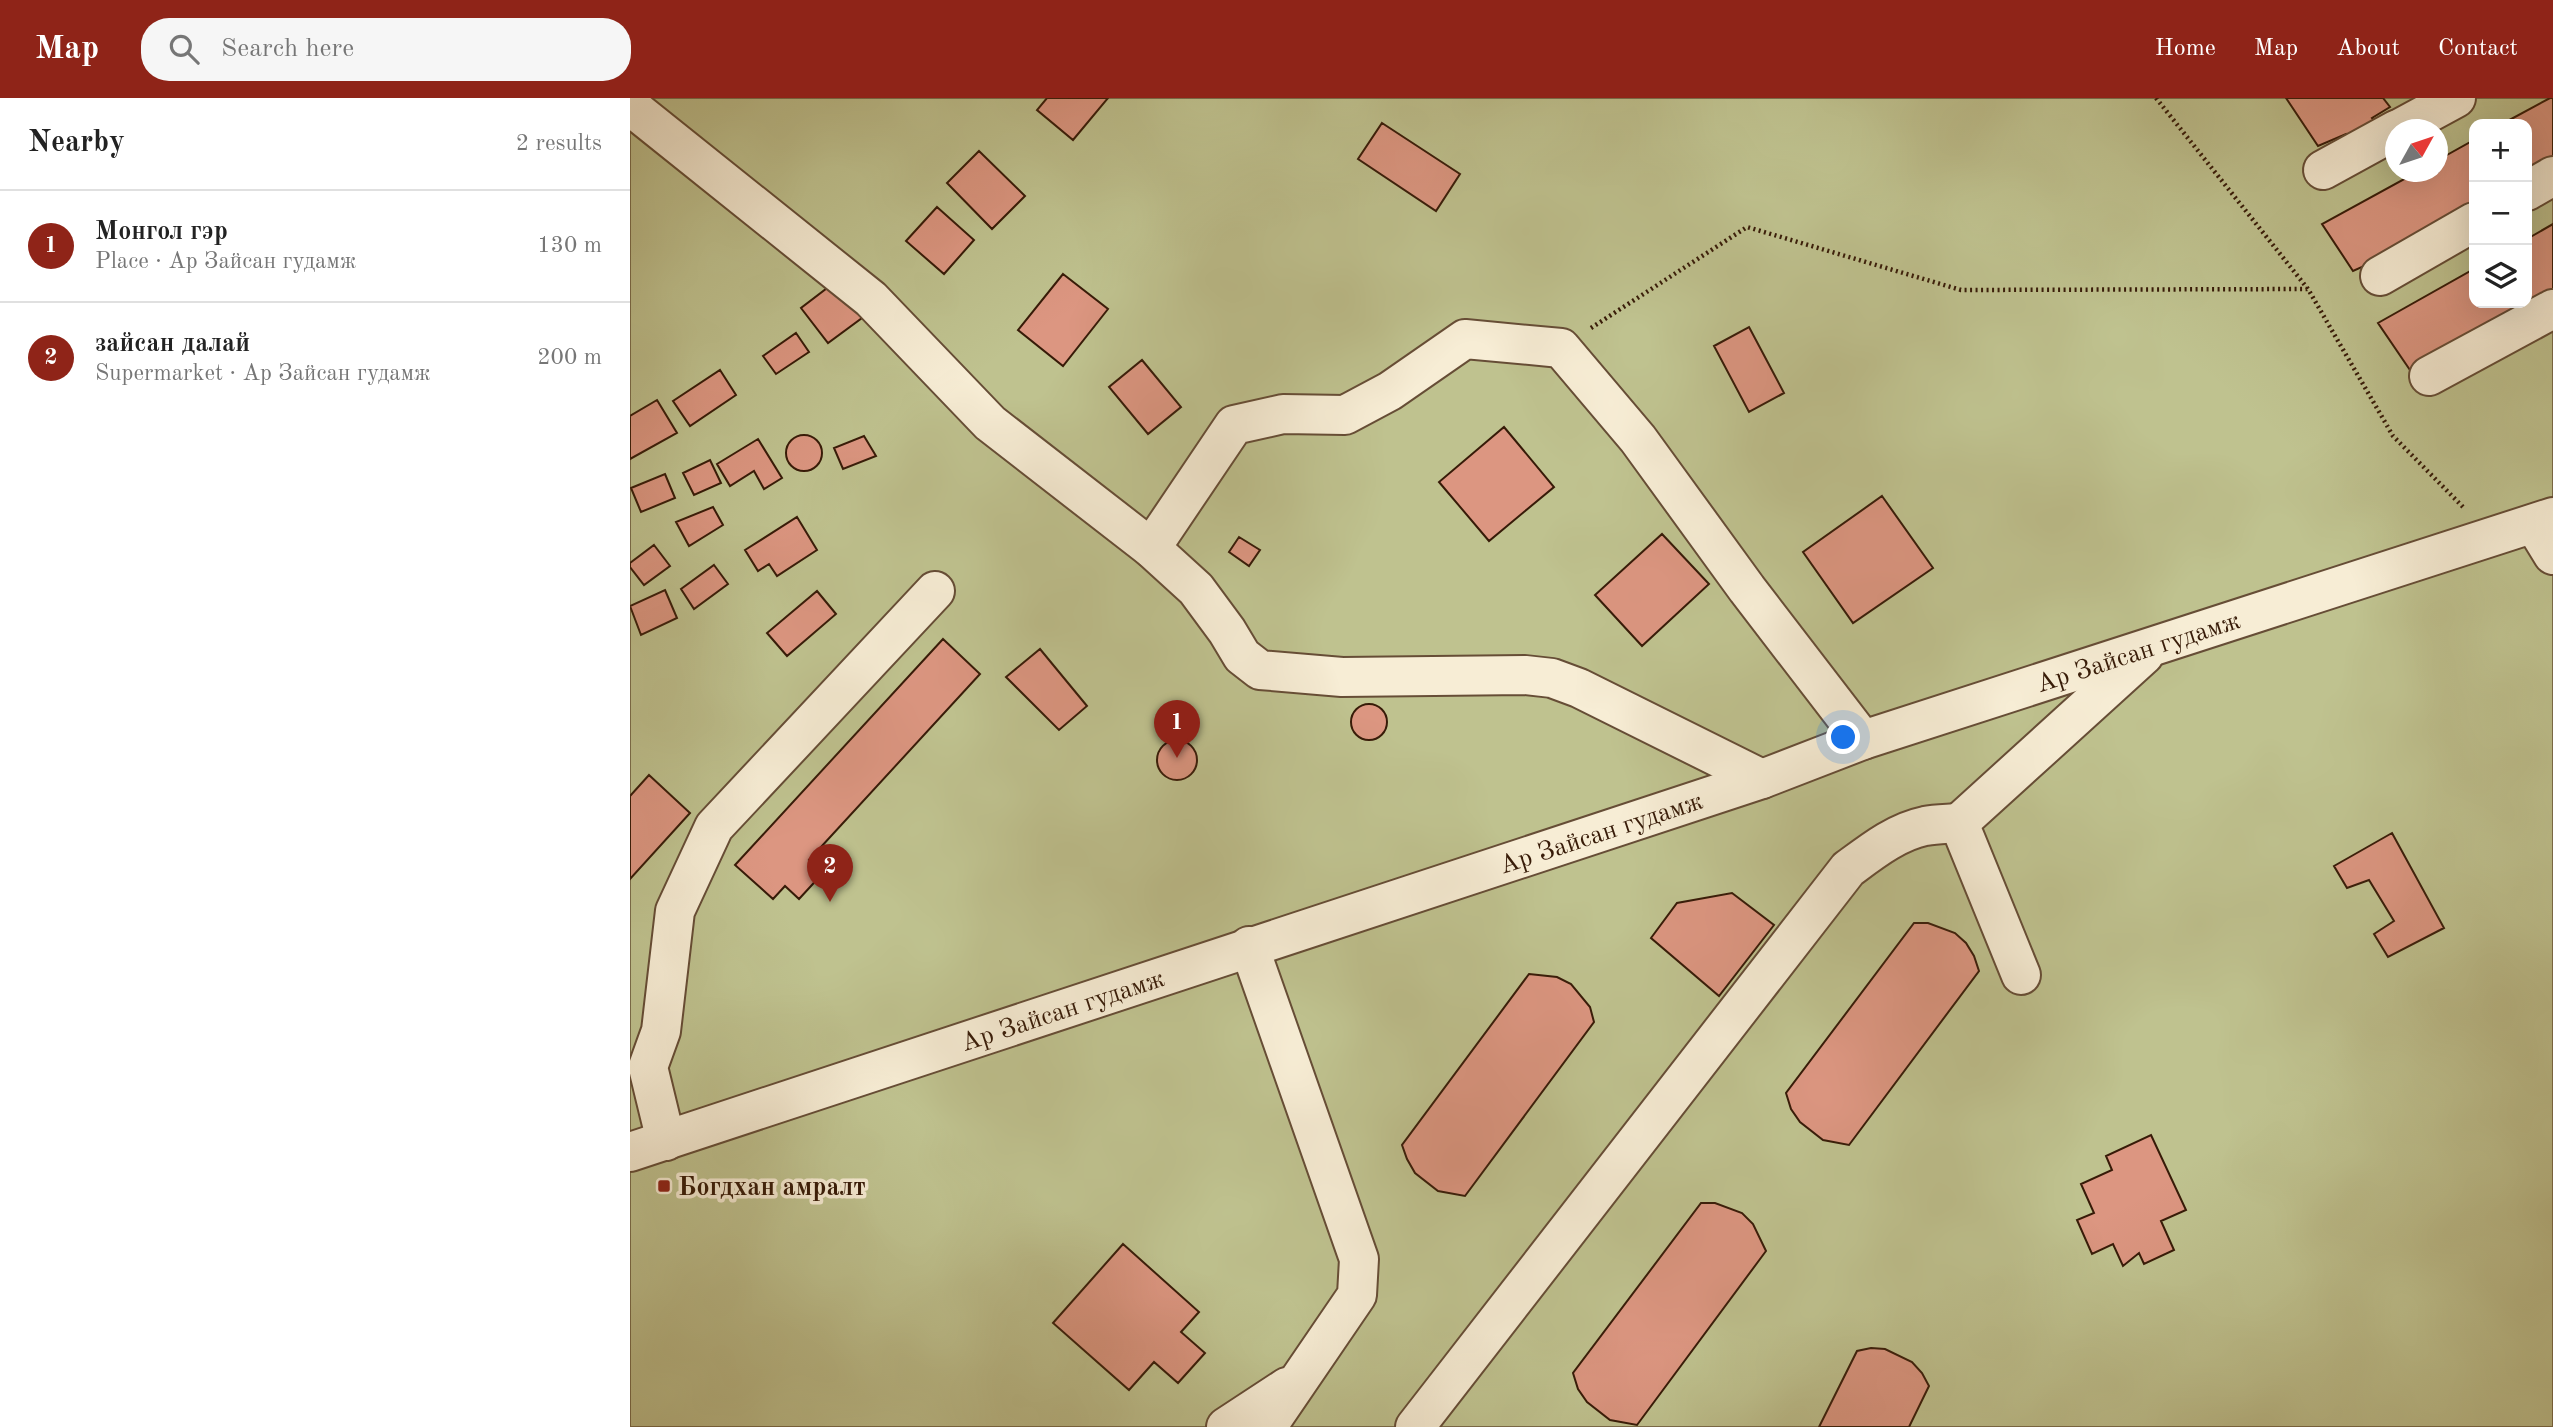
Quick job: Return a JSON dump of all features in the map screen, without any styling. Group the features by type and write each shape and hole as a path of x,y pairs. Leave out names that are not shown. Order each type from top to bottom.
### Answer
{"street":[{"path":"2417,119 2456,98"},
{"path":"630,106 871,299 990,423 1151,548 1196,589 1242,656 1260,670 1342,677 1525,675 1552,678 1579,688 1762,779"},
{"path":"2323,170 2385,136"},
{"path":"2532,188 2553,176"},
{"path":"2380,276 2469,225"},
{"path":"2429,376 2553,309"},
{"path":"1151,548 1234,425 1283,414 1345,415 1390,391 1465,339 1561,348 1638,439 1747,589 1863,740"},
{"name":"Ар Зайсан гудамж","path":"644,1149 1249,946 1762,779 1863,740 2483,540 2547,532"},
{"path":"644,1149 649,1067 661,1031 675,911 714,828 935,591"},
{"path":"1415,1427 1848,869 1878,846 1904,834 1925,826 1959,823 2154,647"},
{"path":"1959,823 2021,975"},
{"path":"1249,946 1359,1259 1357,1295 1267,1427"},
{"path":"1226,1427 1301,1379"}],"path":[{"path":"2156,98 2308,289 2393,436 2463,506 2483,540"},
{"path":"1561,348 1747,227 1961,290 2308,289"}],"green space":[{"path":"630,98 2553,98 2553,1427 630,1427"}],"building":[{"path":"1047,98 1108,98 1073,140 1037,110"},
{"path":"2286,98 2383,98 2390,107 2372,118 2377,125 2350,141 2346,134 2318,146"},
{"path":"2553,98 2553,158 2532,171 2532,119 2511,119"},
{"path":"1382,123 1460,174 1436,211 1358,159"},
{"path":"2469,143 2469,219 2353,271 2322,224 2399,182 2448,182 2448,154"},
{"path":"979,151 1025,196 992,229 947,183"},
{"path":"937,207 974,240 944,274 906,241"},
{"path":"2553,224 2553,302 2412,373 2378,323 2469,272 2469,308 2532,308 2532,236"},
{"path":"1063,274 1108,309 1063,366 1018,330"},
{"path":"839,279 866,315 828,343 801,308"},
{"path":"1749,327 1784,393 1749,412 1714,346"},
{"path":"796,333 809,352 776,374 763,356"},
{"path":"1142,360 1181,407 1148,434 1109,387"},
{"path":"720,370 736,395 690,426 673,401"},
{"path":"657,400 677,433 630,459 630,416"},
{"path":"1504,427 1554,487 1489,541 1439,482"},
{"path":"804,435 817,440 822,453 817,466 804,471 791,466 786,453 791,440"},
{"path":"864,436 876,456 843,469 834,448"},
{"path":"758,439 782,478 764,489 754,471 730,486 717,464"},
{"path":"710,460 721,483 694,495 683,473"},
{"path":"665,474 675,498 641,512 631,488"},
{"path":"1882,496 1933,568 1853,623 1803,552"},
{"path":"713,507 723,525 689,546 676,522"},
{"path":"797,517 817,550 777,576 769,564 758,571 745,550"},
{"path":"1662,534 1709,584 1642,646 1595,595"},
{"path":"1239,537 1260,550 1249,566 1229,552"},
{"path":"654,545 670,566 644,585 630,567 630,563"},
{"path":"714,565 728,584 694,609 681,589"},
{"path":"665,590 677,618 641,635 630,606"},
{"path":"817,591 836,614 787,656 767,633"},
{"path":"943,639 980,674 809,860 823,873 799,899 785,886 773,899 735,865"},
{"path":"1040,649 1087,706 1059,730 1006,677"},
{"path":"1369,704 1382,709 1387,722 1382,735 1369,740 1356,735 1351,722 1356,709"},
{"path":"1177,740 1185,741 1191,746 1196,752 1196,768 1191,774 1185,779 1177,780 1169,779 1163,774 1158,768 1157,760 1158,752 1163,746 1169,741"},
{"path":"649,775 690,813 630,879 630,796"},
{"path":"2392,833 2444,928 2388,957 2374,934 2394,921 2369,880 2347,888 2334,866"},
{"path":"1732,893 1774,925 1719,996 1651,938 1677,903"},
{"path":"1914,923 1928,923 1955,933 1966,943 1979,971 1849,1145 1823,1140 1800,1122 1791,1109 1786,1093"},
{"path":"1529,974 1557,977 1571,984 1590,1007 1594,1022 1465,1196 1438,1191 1415,1173 1402,1145"},
{"path":"2151,1135 2186,1210 2161,1221 2174,1250 2144,1264 2139,1253 2123,1266 2113,1244 2092,1254 2077,1220 2094,1213 2081,1184 2112,1170 2106,1156"},
{"path":"1701,1203 1715,1203 1742,1213 1753,1224 1766,1251 1637,1425 1610,1420 1587,1402 1578,1389 1573,1373"},
{"path":"1123,1244 1199,1312 1181,1332 1205,1353 1178,1383 1154,1362 1129,1390 1053,1323"},
{"path":"1885,1349 1912,1362 1929,1386 1909,1427 1819,1427 1857,1351"}],"place":[{"name":"Монгол гэр","path":"1177,758"},
{"name":"зайсан далай","path":"830,902"},
{"name":"Богдхан амралт","path":"664,1186"}]}
